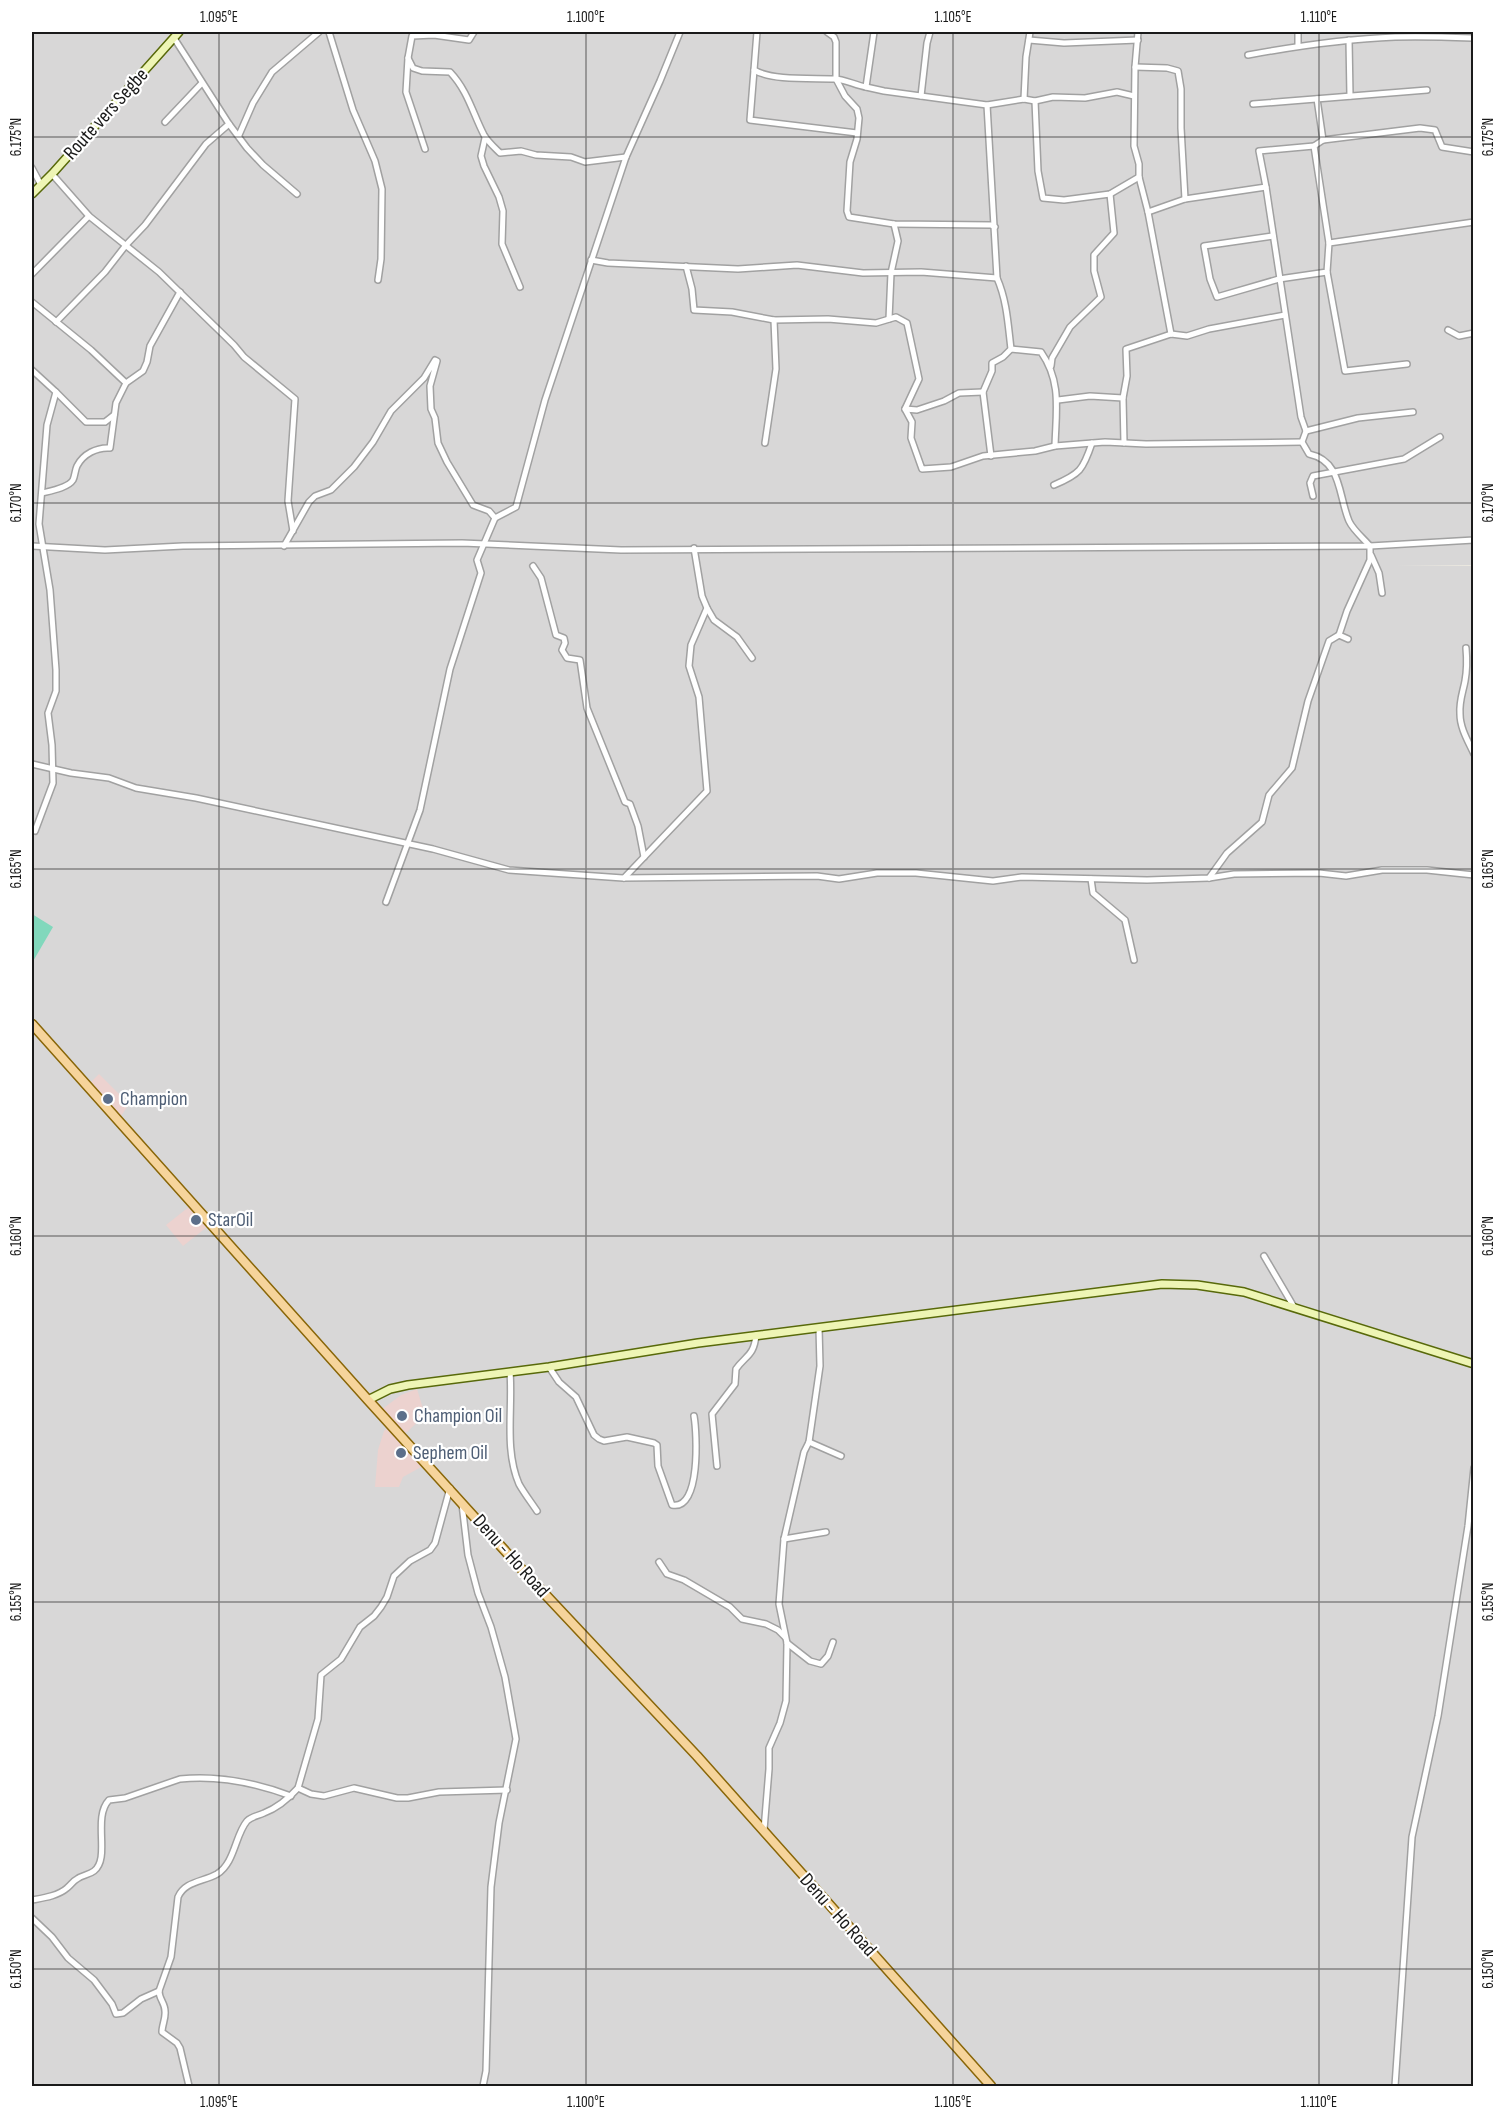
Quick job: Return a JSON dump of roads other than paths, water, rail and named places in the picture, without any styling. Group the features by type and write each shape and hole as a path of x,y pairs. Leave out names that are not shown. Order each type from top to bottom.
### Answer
{"main road":[{"name":"Denu - Ho Road","path":"32,1024 368,1400 527,1575 642,1696 992,2086"}],"street":[{"name":"Route vers Segbe","path":"32,194 179,32"},
{"path":"239,135 253,103 272,72 319,32"},
{"path":"329,32 334,55 353,111 375,161 382,189 381,259 378,280"},
{"path":"425,148 406,92 411,36 434,35 469,40 474,32"},
{"path":"386,902 420,810 450,669 481,573 477,560 495,518 516,507 545,400 626,157 680,32"},
{"path":"757,32 750,120 857,133"},
{"path":"827,32 834,37 836,42 836,79 845,96 857,108 859,118 850,162 847,211 849,217 894,224 991,225 995,227"},
{"path":"866,87 874,32"},
{"path":"921,96 930,32"},
{"path":"1024,99 1030,32"},
{"path":"1138,32 1134,146 1171,334"},
{"path":"1298,32 1298,45"},
{"path":"1248,55 1298,45 1396,34 1473,37 1473,32"},
{"path":"174,38 247,148 297,194"},
{"path":"1029,40 1064,43 1138,40"},
{"path":"1349,40 1350,96"},
{"path":"408,58 413,68 422,71 450,72 469,100 485,138 500,153 521,151 536,155 571,157 585,162 626,157"},
{"path":"1135,68 1167,68 1178,71 1181,89 1185,199"},
{"path":"754,70 760,74 782,77 836,79 884,91 987,105 1024,99 1035,101 1053,97 1085,98 1117,92 1134,96"},
{"path":"165,122 202,83"},
{"path":"1253,104 1427,90"},
{"path":"1317,99 1323,140"},
{"path":"1035,101 1038,171 1042,198 1064,200 1110,195 1139,177"},
{"path":"987,105 997,278 1008,314 1011,349 992,363 992,371 983,392 991,456"},
{"path":"56,322 105,272 126,244 145,225 206,144 230,124"},
{"path":"1302,442 1306,431 1301,417 1259,152 1314,146 1323,140 1420,128 1435,130 1442,147 1473,152"},
{"path":"485,138 481,156 499,197 503,211 502,244 520,288"},
{"path":"1314,146 1329,243 1328,272 1345,371 1407,364"},
{"path":"32,168 40,185"},
{"path":"52,174 89,216 126,244 180,292 244,357 296,399 288,501 293,531"},
{"path":"1148,212 1185,199 1266,187"},
{"path":"1055,446 1058,400 1051,366 1052,358 1070,327 1101,297 1094,271 1094,255 1113,233 1110,195"},
{"path":"32,274 89,216"},
{"path":"1329,243 1473,222"},
{"path":"888,319 891,273 898,241 894,224"},
{"path":"1273,236 1204,246 1210,279 1217,297 1279,279 1328,272"},
{"path":"591,260 608,263 738,269 797,265 863,273 921,272 997,278"},
{"path":"686,266 693,289 694,310 732,312 774,320 828,319 876,324 896,317 908,324 919,379 905,409"},
{"path":"42,493 69,484 73,480 80,460 101,447 110,448 116,403 126,383 143,371 150,346 180,292"},
{"path":"32,302 91,350 126,383"},
{"path":"1124,443 1123,398 1126,349 1171,334 1187,336 1209,328 1285,315"},
{"path":"765,443 776,369 774,320"},
{"path":"1449,330 1459,336 1473,333"},
{"path":"1011,349 1041,352 1051,366"},
{"path":"284,546 309,502 315,495 331,490 354,467 373,442 391,411 424,378 435,360 437,361 430,386 431,409 438,442 447,462 473,505 489,511 495,518"},
{"path":"32,370 86,422 105,422 114,415"},
{"path":"35,831 53,783 48,713 56,691 56,670 50,590 39,524 46,424 56,392"},
{"path":"905,409 917,410 959,393 983,392"},
{"path":"1058,400 1090,396 1123,398"},
{"path":"905,409 912,422 911,438 922,469 951,467 991,456 1035,451 1055,446 1092,443 1302,442"},
{"path":"1306,431 1358,418 1413,412"},
{"path":"1312,496 1310,483 1313,476 1404,459 1440,437"},
{"path":"1209,878 1227,853 1262,822 1269,795 1292,768 1298,752 1308,701 1329,641 1339,635 1370,560 1370,546 1351,524 1331,465 1316,455 1309,454 1302,442"},
{"path":"1054,485 1076,477 1086,462 1092,443"},
{"path":"32,546 105,550 183,546 483,544 621,550 1370,546 1473,540"},
{"path":"694,548 702,596 707,608 714,620 737,637 752,658"},
{"path":"1370,554 1379,573 1382,593"},
{"path":"532,566 542,578 556,635 564,638 565,643 562,650 567,657 580,660 587,708 625,802 630,804 638,826 644,857"},
{"path":"623,878 707,791 699,697 689,666 691,645 707,608"},
{"path":"1339,635 1348,639"},
{"path":"1466,648 1467,667 1460,693 1460,715 1463,731 1473,754"},
{"path":"32,764 109,778 136,788 196,798 407,844 509,870 623,878 817,876 839,879 877,873 916,873 993,881 1022,877 1209,878 1234,874 1319,873 1346,876 1382,870 1427,870 1473,875"},
{"path":"1091,879 1094,893 1125,920 1134,960"},
{"path":"1264,1256 1294,1306"},
{"path":"368,1400 390,1389 408,1385 549,1367 756,1335 1162,1284 1244,1292 1294,1306 1473,1365"},
{"path":"763,1832 770,1769 769,1748 780,1723 786,1701 786,1640 779,1604 784,1539 804,1452 809,1442 820,1366 819,1328"},
{"path":"717,1466 712,1414 735,1384 736,1369 751,1355 756,1335"},
{"path":"549,1367 559,1382 576,1397 594,1435 599,1439 604,1441 627,1437 657,1445 657,1466 672,1505 676,1506 686,1501 695,1475 697,1434 694,1416"},
{"path":"510,1372 512,1405 510,1437 516,1475 537,1511"},
{"path":"809,1442 841,1456"},
{"path":"1395,2086 1412,1837 1438,1716 1468,1526 1473,1468"},
{"path":"189,2086 180,2048 162,2032 166,2012 159,1996 171,1957 178,1897 181,1890 185,1886 222,1870 248,1821 291,1796 298,1788 318,1719 321,1675 341,1659 360,1627 381,1607 394,1576 410,1561 430,1550 435,1543 450,1488"},
{"path":"462,1502 468,1555 505,1677 516,1739 499,1823 491,1887 486,2071 483,2086"},
{"path":"784,1539 826,1532"},
{"path":"658,1562 667,1574 684,1580 730,1607 742,1619 766,1624 778,1630 810,1661 821,1664 828,1656 833,1642"},
{"path":"32,1900 61,1892 80,1877 97,1868 101,1857 101,1826 104,1807 109,1800 125,1798 180,1779 190,1778 231,1780 261,1785 291,1796"},
{"path":"298,1788 311,1794 324,1796 354,1788 397,1798 438,1792 507,1790"},
{"path":"32,1918 75,1964 94,1980 112,2004 116,2014 123,2013 141,1999 159,1991"}],"place":[{"name":"Champion","path":"108,1099"},
{"name":"StarOil","path":"196,1220"},
{"name":"Champion Oil","path":"402,1416"},
{"name":"Sephem Oil","path":"401,1453"}]}
